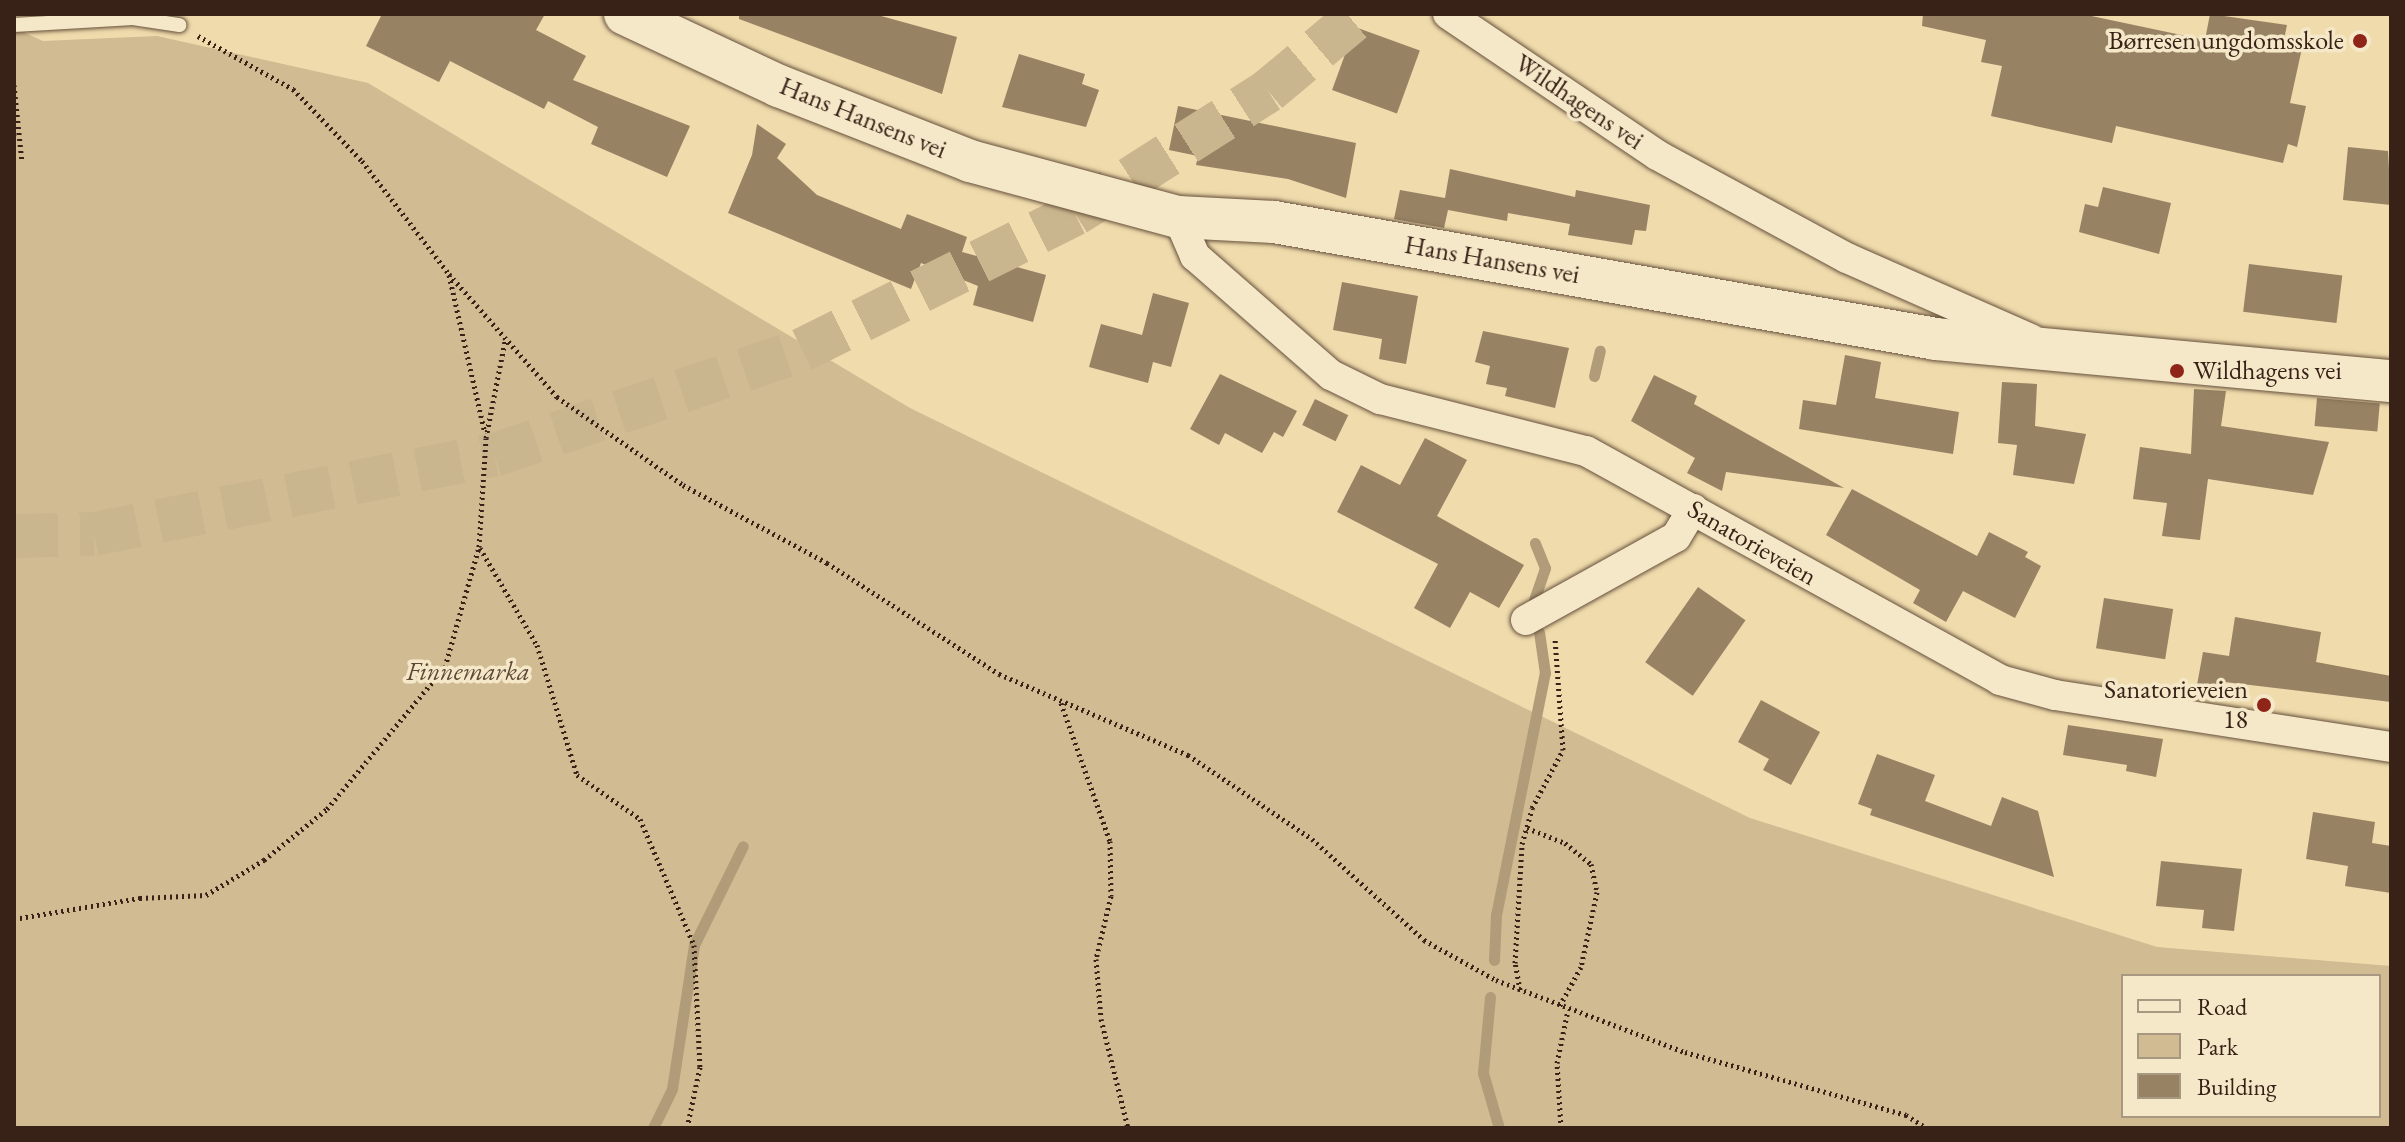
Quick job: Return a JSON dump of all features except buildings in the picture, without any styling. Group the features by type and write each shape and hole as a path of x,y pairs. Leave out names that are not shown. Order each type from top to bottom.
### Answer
{"main road":[{"name":"Hans Hansens vei","path":"625,14 779,86 970,161 1178,217 1274,222 1936,339 2391,381"}],"street":[{"name":"Wildhagens vei","path":"1448,14 1657,155 1847,258 2059,351"},
{"name":"Sanatorieveien","path":"1178,217 1195,256 1331,375 1380,399 1586,451 2000,680 2055,695 2391,747"},
{"path":"1533,615 1676,537 1693,509"}],"lane":[{"path":"14,25 133,18 179,25"}],"path":[{"path":"179,25 293,89 362,161 449,274 557,397 683,485 827,563 999,674 1188,755 1312,839 1424,940 1521,991 1685,1052 1906,1115 1927,1128"},
{"path":"14,85 22,162"},
{"path":"449,274 486,438"},
{"path":"14,919 140,898 206,895 264,860 327,809 445,667 479,547 486,438 506,340"},
{"path":"479,547 537,645 577,775 640,819 694,945 700,1067 687,1128"},
{"path":"1521,991 1515,963 1527,828 1563,750 1554,635 1533,615"},
{"path":"1061,702 1110,841 1111,896 1096,959 1101,1019 1128,1128"},
{"path":"1527,828 1565,843 1591,864 1597,892 1581,967 1559,1007"},
{"path":"1561,1128 1557,1063 1568,1010"}],"green space":[{"name":"Finnemarka","path":"14,28 43,41 157,36 368,83 910,408 1750,818 2157,947 2391,966 2391,1128 14,1128"}],"waterway":[{"path":"1594,376 1600,351"},
{"path":"1534,600 1545,568 1535,543"},
{"path":"1494,960 1496,915 1545,673 1539,632"},
{"path":"653,1128 672,1089 694,945 743,846"},
{"path":"1490,997 1483,1073 1499,1128"}],"tunnel":[{"path":"14,536 94,534 494,455 802,350 1075,214 1268,91 1360,14"}],"place":[{"name":"Børresen ungdomsskole","path":"2360,41"},
{"name":"Wildhagens vei","path":"2177,371"},
{"name":"Sanatorieveien 18","path":"2264,705"}]}
